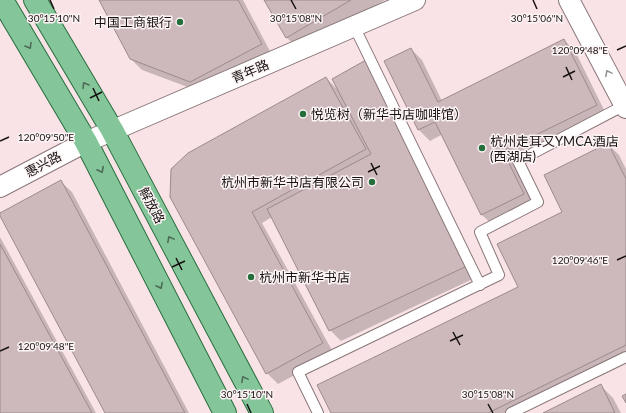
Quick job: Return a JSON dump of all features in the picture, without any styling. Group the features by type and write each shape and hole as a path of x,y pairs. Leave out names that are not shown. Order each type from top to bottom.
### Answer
{"main road":[{"path":"2,0 86,142 225,413"},
{"name":"解放路","path":"35,0 112,130 262,413"}],"street":[{"name":"青年路","path":"86,142 415,0"},
{"path":"569,0 625,106"},
{"name":"惠兴路","path":"0,187 86,142"}],"lane":[{"path":"354,26 480,285"},
{"path":"318,413 298,372 499,275 480,232 538,202 518,161 625,106"},
{"path":"511,413 626,357"}],"building":[{"name":"中国工商银行","path":"99,0 238,0 262,44 190,82 130,59"},
{"path":"264,0 351,0 286,38"},
{"path":"564,39 597,105 503,151 524,194 481,215 435,122 418,130 384,61 411,48 438,102"},
{"name":"杭州市新华书店有限公司","path":"366,60 467,266 329,331 267,209 371,154 332,79"},
{"name":"杭州市新华书店","path":"326,77 366,149 252,212 323,343 266,374 170,197 171,169 188,153"},
{"path":"608,143 626,179 626,345 488,413 331,413 317,385 518,287 497,244 562,212 544,175"},
{"path":"61,180 185,413 105,413 0,216 0,213"},
{"path":"0,244 92,413 0,413"},
{"path":"601,384 615,413 543,413"},
{"path":"626,394 626,403 622,396"}],"place":[{"name":"中国工商银行","path":"180,22"},
{"name":"悦览树（新华书店咖啡馆）","path":"303,114"},
{"name":"杭州走耳又YMCA酒店 (西湖店)","path":"482,148"},
{"name":"杭州市新华书店有限公司","path":"372,182"},
{"name":"杭州市新华书店","path":"251,277"}]}
